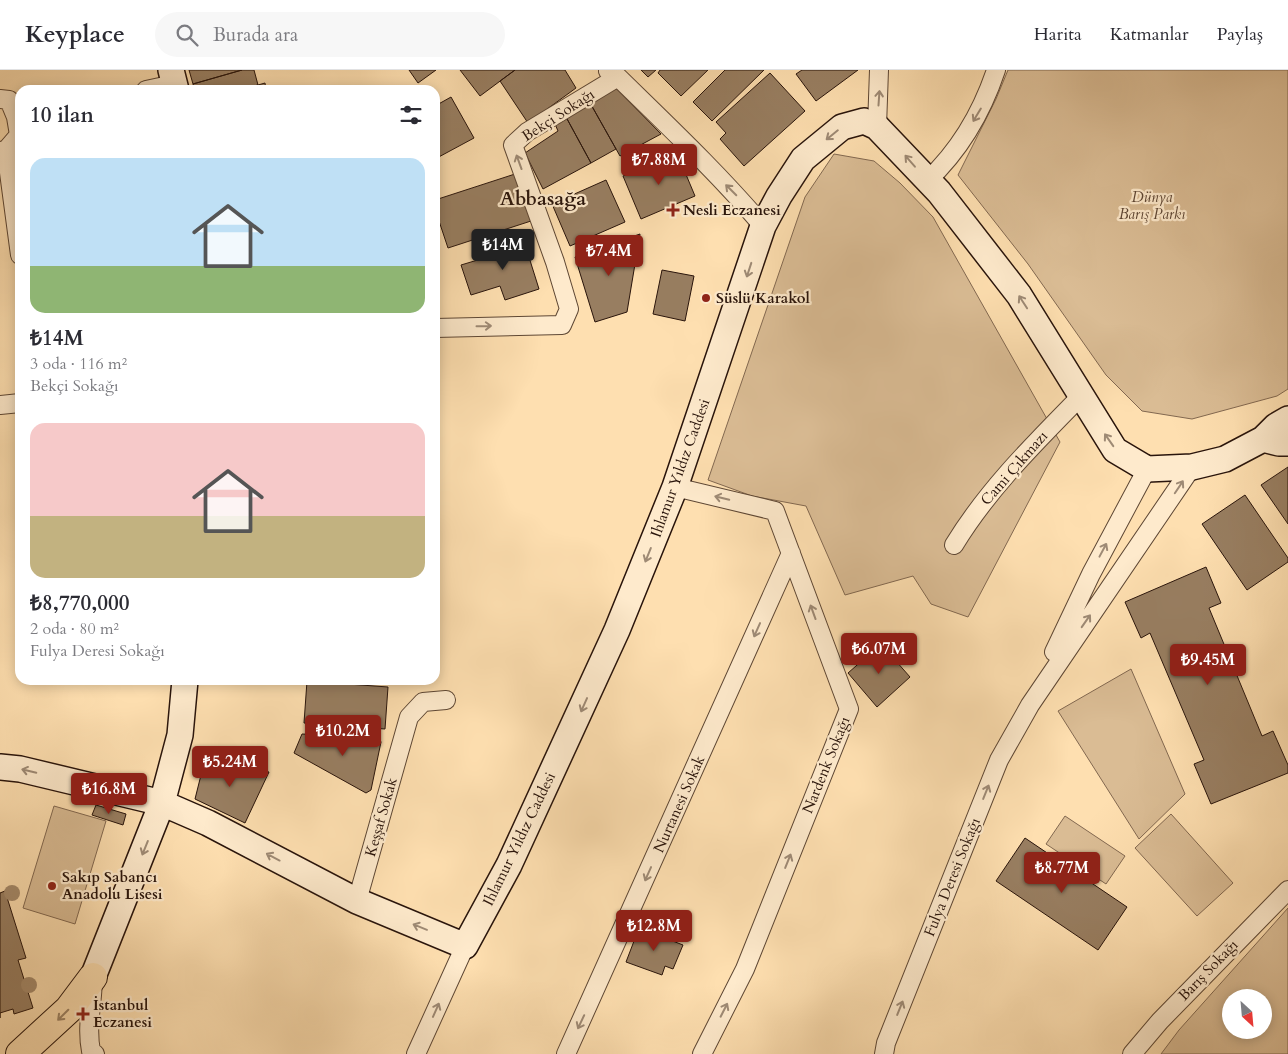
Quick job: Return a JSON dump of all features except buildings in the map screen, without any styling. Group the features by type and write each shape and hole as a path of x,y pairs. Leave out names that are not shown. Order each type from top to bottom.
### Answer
{"main road":[{"name":"Ihlamur Yıldız Caddesi","path":"465,946 509,865 617,630 675,487 763,226 778,196 803,159 842,127 864,122 877,127"},
{"path":"877,127 928,181 1019,296 1116,450 1147,469 1192,467 1225,459 1263,439 1276,426 1288,419"},
{"path":"1263,439 1279,444 1288,443"},
{"path":"20,1054 69,1008 93,976 162,802 180,735 185,685"},
{"path":"0,767 30,771 162,802 208,823 357,901 465,946"}],"street":[{"path":"877,127 879,70"},
{"path":"928,181 949,160 958,146 986,100 996,70"},
{"path":"612,73 743,202 763,226"},
{"name":"Bekçi Sokağı","path":"440,328 562,324 568,309 555,262 513,145 527,132 612,73"},
{"path":"161,85 173,81"},
{"path":"0,99 9,100 15,111"},
{"path":"15,140 3,150 15,224"},
{"name":"Cami Çıkmazı","path":"954,545 971,518 1018,461 1081,396"},
{"path":"0,405 15,404"},
{"name":"Fulya Deresi Sokağı","path":"1030,705 1192,467"},
{"name":"Fulya Deresi Sokağı","path":"884,1054 886,1043 996,767 1030,705 1090,574 1147,469"},
{"name":"Nardenk Sokağı","path":"675,487 775,511 849,709 745,969 702,1054"},
{"name":"Nurtanesi Sokak","path":"566,1054 791,553"},
{"name":"Keşşaf Sokak","path":"357,901 409,717 424,702 446,700"},
{"name":"Barış Sokağı","path":"1132,1054 1179,1001 1288,890"},
{"path":"416,1054 465,946"},
{"path":"93,976 93,996 88,1034 91,1051 95,1054"}],"green space":[{"name":"Dünya Barış Parkı","path":"1008,70 1288,70 1288,389 1277,396 1192,419 1142,411 1106,375 1028,264 958,175 996,99"},
{"path":"834,154 874,161 900,183 933,217 1060,442 968,617 931,604 913,576 845,595 806,506 752,496 708,480 805,197"},
{"path":"1131,669 1185,794 1139,839 1058,711"},
{"path":"54,806 106,821 75,924 23,908"},
{"path":"1171,814 1233,883 1197,916 1135,848"},
{"path":"1065,816 1125,856 1106,884 1046,844"},
{"path":"1288,908 1288,1054 1161,1054 1179,1030"}],"place":[{"name":"Nesli Eczanesi","path":"673,210"},
{"name":"Süslü Karakol","path":"706,298"},
{"name":"Sakıp Sabancı Anadolu Lisesi","path":"52,886"},
{"name":"İstanbul Eczanesi","path":"83,1014"}],"district":[{"name":"Abbasağa","path":"543,198"}]}
